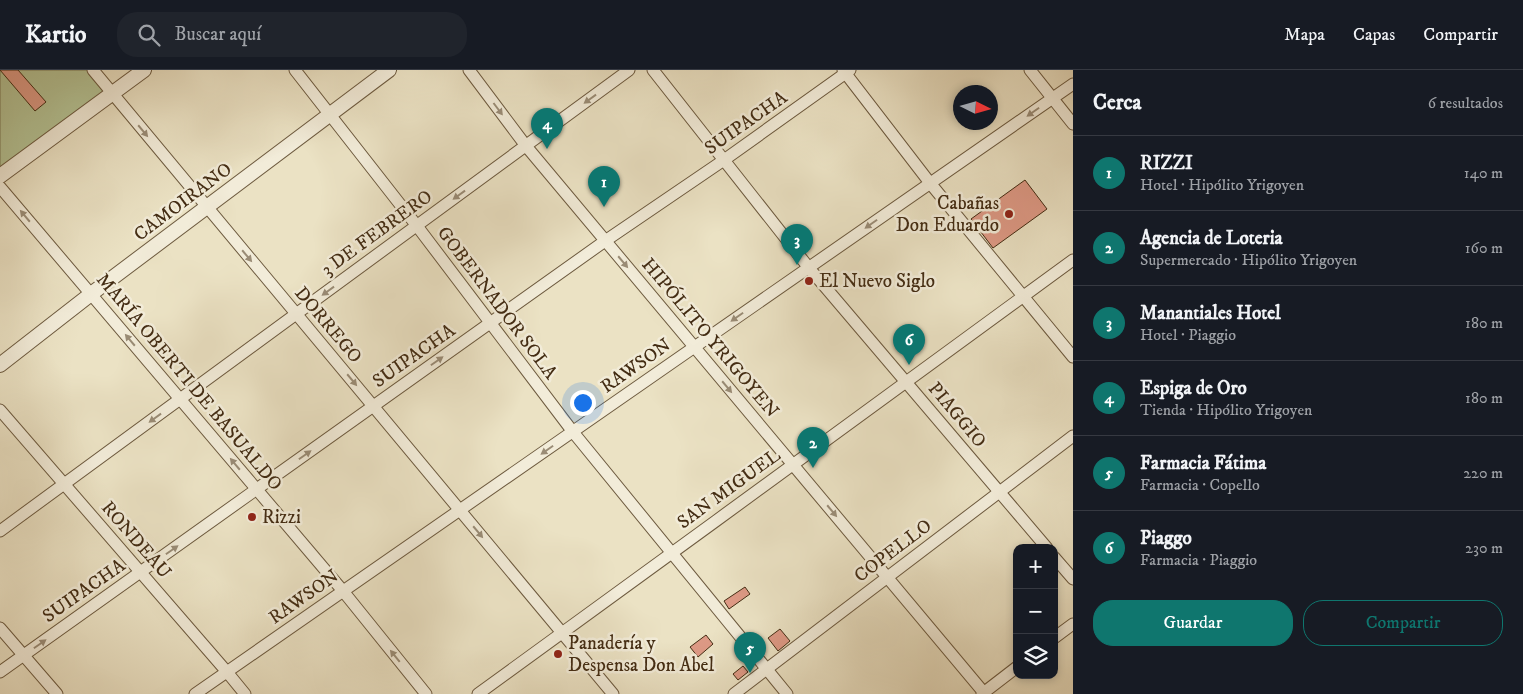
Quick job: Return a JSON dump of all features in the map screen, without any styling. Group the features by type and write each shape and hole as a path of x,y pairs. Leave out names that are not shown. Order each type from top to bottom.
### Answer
{"street":[{"name":"DORREGO","path":"93,70 613,694"},
{"path":"0,176 144,70"},
{"name":"GOBERNADOR SOLA","path":"296,70 573,432 787,694"},
{"name":"CAMOIRANO","path":"0,365 91,294 389,70"},
{"name":"HIPÓLITO YRIGOYEN","path":"469,70 526,146 984,693"},
{"name":"3 DE FEBRERO","path":"0,531 630,70"},
{"name":"PIAGGIO","path":"653,70 809,268 1044,544"},
{"path":"1030,70 1073,124"},
{"path":"846,71 930,183 1073,357"},
{"name":"SUIPACHA","path":"0,672 606,241 724,160 846,71"},
{"name":"RAWSON","path":"195,694 1073,84"},
{"name":"MARÍA OBERTI DE BASUALDO","path":"0,187 343,591 426,694"},
{"name":"SAN MIGUEL","path":"478,694 671,552 907,383 1073,260"},
{"name":"RONDEAU","path":"0,410 245,694"},
{"name":"COPELLO","path":"734,694 1073,436"},
{"path":"1058,561 1073,579"},
{"path":"1058,635 1073,624"},
{"path":"0,628 57,694"},
{"path":"984,693 1013,670"}],"green space":[{"path":"0,70 93,70 112,93 0,176"}],"building":[{"path":"0,70 18,70 46,102 35,111"},
{"name":"Cabañas Don Eduardo","path":"1025,180 1047,209 993,248 971,219"},
{"path":"745,587 750,594 729,609 724,601"},
{"path":"780,629 790,641 778,651 768,638"},
{"path":"706,635 713,644 698,657 690,647"},
{"path":"743,666 748,672 738,680 733,674"}],"place":[{"name":"Espiga de Oro","path":"547,149"},
{"name":"RIZZI","path":"604,207"},
{"name":"Cabañas Don Eduardo","path":"1009,214"},
{"name":"Manantiales Hotel","path":"797,265"},
{"name":"El Nuevo Siglo","path":"809,281"},
{"name":"Piaggo","path":"909,365"},
{"name":"Agencia de Loteria","path":"813,468"},
{"name":"Rizzi","path":"252,517"},
{"name":"Panadería y Despensa Don Abel","path":"558,654"},
{"name":"Farmacia Fátima","path":"750,673"}]}
